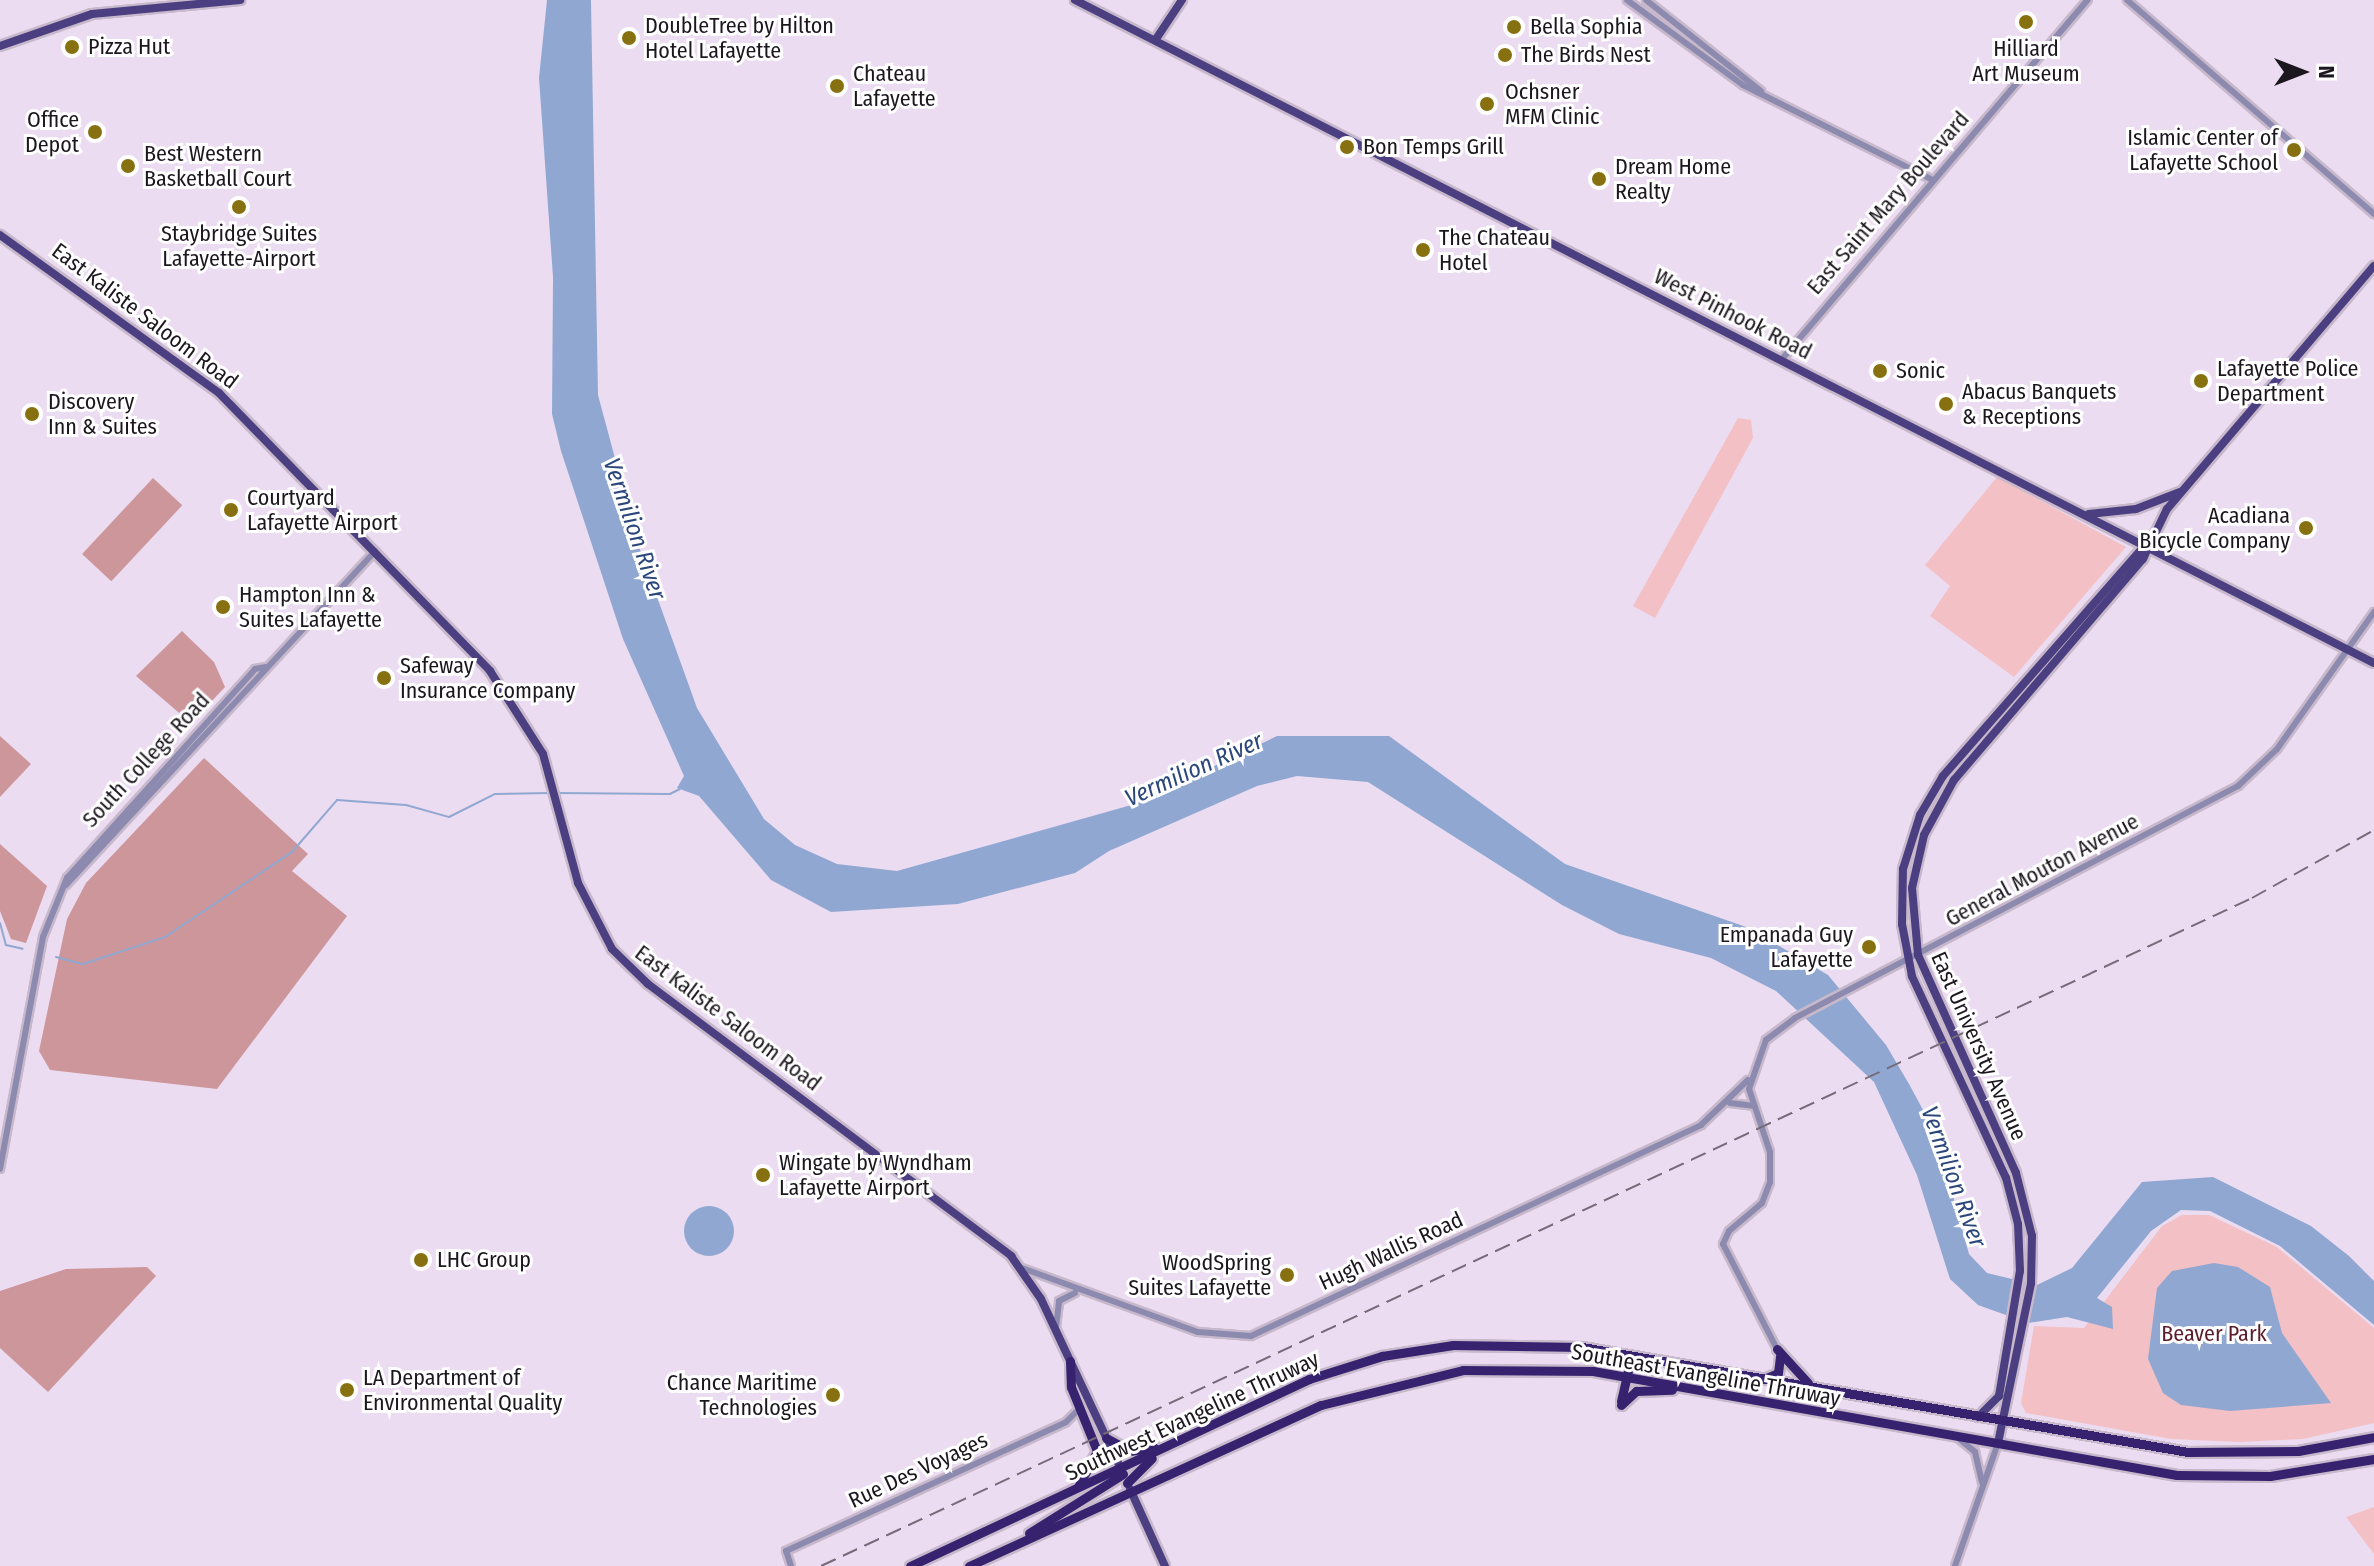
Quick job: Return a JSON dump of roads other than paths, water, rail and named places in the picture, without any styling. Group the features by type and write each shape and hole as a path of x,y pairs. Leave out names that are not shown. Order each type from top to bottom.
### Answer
{"highway":[{"name":"Southwest Evangeline Thruway","path":"910,1566 1074,1490 1126,1479 1163,1448 1330,1371 1421,1348 1539,1342 1834,1391"},
{"path":"1762,1379 1781,1368 1777,1349"},
{"path":"1777,1349 1800,1379 1834,1391"},
{"path":"1070,1361 1079,1409 1096,1459 1074,1490"},
{"path":"1659,1362 1632,1362 1621,1405 1642,1390 1703,1391"},
{"path":"1650,1381 1644,1370 1659,1362"},
{"name":"Southeast Evangeline Thruway","path":"969,1566 1126,1479 1310,1409 1412,1378 1523,1367 1650,1381 2153,1472 2227,1477 2294,1474 2374,1459"},
{"name":"Southeast Evangeline Thruway","path":"1834,1391 2005,1422"},
{"path":"2005,1422 2208,1453 2298,1451 2374,1437"},
{"path":"1106,1438 1130,1451 1146,1450 1195,1432"},
{"path":"999,1552 1126,1479 1163,1448"}],"main road":[{"path":"0,46 92,14 240,0"},
{"name":"West Pinhook Road","path":"1075,0 2089,514 2374,663"},
{"path":"1156,39 1182,0"},
{"name":"East Kaliste Saloom Road","path":"0,235 219,393 500,682 553,777 585,902 623,962 976,1226 1022,1268 1056,1331 1165,1566"},
{"name":"East University Avenue","path":"1976,1417 1996,1403 2021,1251 2013,1197 1908,960 1903,869 1929,798 2146,544 2180,492 2374,266"},
{"path":"2089,514 2136,509 2180,492"},
{"name":"East University Avenue","path":"1998,1443 2019,1346 2033,1251 2024,1198 2004,1146 1918,955 1914,875 1939,803 2143,559 2146,544"},
{"path":"2053,651 2061,659"},
{"path":"1929,798 1939,803"},
{"path":"1989,1141 1999,1137"},
{"path":"1994,1151 2004,1146"}],"street":[{"path":"1627,0 1737,81 1933,180"},
{"path":"1646,0 1761,91"},
{"name":"East Saint Mary Boulevard","path":"1782,359 2088,0"},
{"path":"2127,0 2374,214"},
{"name":"South College Road","path":"0,1169 43,937 63,887 89,848 255,669 265,667 375,551"},
{"name":"General Mouton Avenue","path":"1777,1349 1723,1249 1726,1234 1755,1211 1770,1182 1770,1152 1753,1106 1750,1077 1766,1040 1795,1018 2238,786 2277,749 2374,612"},
{"name":"Hugh Wallis Road","path":"1022,1268 1080,1294 1210,1336 1251,1336 1701,1125 1730,1103 1750,1077"},
{"path":"1730,1103 1753,1106"},
{"path":"1056,1331 1059,1301 1080,1294"},
{"path":"1066,1422 1079,1409"},
{"path":"1066,1422 1085,1423"},
{"name":"Rue Des Voyages","path":"791,1566 786,1551 1066,1422"},
{"path":"1956,1435 1975,1452 1983,1485"},
{"path":"1955,1566 1998,1443"}],"water":[{"path":"547,0 591,0 598,395 638,544 697,708 764,819 795,845 837,864 897,871 1135,804 1277,736 1389,736 1565,864 1749,928 1828,975 1886,1045 1936,1134 1969,1254 1987,1273 2037,1285 2072,1268 2142,1182 2213,1177 2311,1226 2349,1256 2374,1281 2374,1325 2280,1246 2210,1211 2181,1210 2151,1231 2097,1298 2112,1307 2113,1329 2067,1317 2028,1323 1978,1305 1950,1279 1917,1175 1874,1082 1776,991 1711,958 1619,934 1562,905 1368,782 1297,776 1257,786 1109,851 1075,873 958,904 831,912 771,880 699,796 677,788 684,776 623,639 561,451 552,414 553,277 539,78"},
{"path":"709,1206 727,1213 734,1231 727,1249 709,1256 691,1249 684,1231 691,1213"},
{"path":"2214,1263 2238,1267 2270,1287 2282,1333 2331,1403 2230,1411 2181,1405 2163,1393 2148,1359 2157,1288 2172,1271"}],"waterway":[{"path":"556,793 670,794 680,789"},
{"path":"56,957 83,964 165,937 292,852 337,800 406,805 449,817 495,794 550,793"},
{"path":"0,923 6,945 23,949"}],"railway":[{"path":"821,1566 2252,898 2374,830"}],"place":[{"name":"Hilliard Art Museum","path":"2026,22"},
{"name":"Bella Sophia","path":"1514,27"},
{"name":"DoubleTree by Hilton Hotel Lafayette","path":"629,38"},
{"name":"Pizza Hut","path":"72,47"},
{"name":"The Birds Nest","path":"1505,55"},
{"name":"Chateau Lafayette","path":"837,86"},
{"name":"Ochsner MFM Clinic","path":"1487,104"},
{"name":"Office Depot","path":"95,132"},
{"name":"Bon Temps Grill","path":"1347,147"},
{"name":"Islamic Center of Lafayette School","path":"2294,150"},
{"name":"Best Western Basketball Court","path":"128,166"},
{"name":"Dream Home Realty","path":"1599,179"},
{"name":"Staybridge Suites Lafayette-Airport","path":"239,207"},
{"name":"The Chateau Hotel","path":"1423,250"},
{"name":"Sonic","path":"1880,371"},
{"name":"Lafayette Police Department","path":"2201,381"},
{"name":"Abacus Banquets & Receptions","path":"1946,404"},
{"name":"Discovery Inn & Suites","path":"32,414"},
{"name":"Courtyard Lafayette Airport","path":"231,510"},
{"name":"Acadiana Bicycle Company","path":"2306,528"},
{"name":"Hampton Inn & Suites Lafayette","path":"223,607"},
{"name":"Safeway Insurance Company","path":"384,678"},
{"name":"Empanada Guy Lafayette","path":"1869,947"},
{"name":"Wingate by Wyndham Lafayette Airport","path":"763,1175"},
{"name":"LHC Group","path":"421,1260"},
{"name":"WoodSpring Suites Lafayette","path":"1287,1275"},
{"name":"LA Department of Environmental Quality","path":"347,1390"},
{"name":"Chance Maritime Technologies","path":"833,1395"}],"water label":[{"name":"Vermilion River","path":"634,529"},
{"name":"Vermilion River","path":"1194,770"},
{"name":"Vermilion River","path":"1953,1177"}],"park label":[{"name":"Beaver Park","path":"2214,1334"}]}
